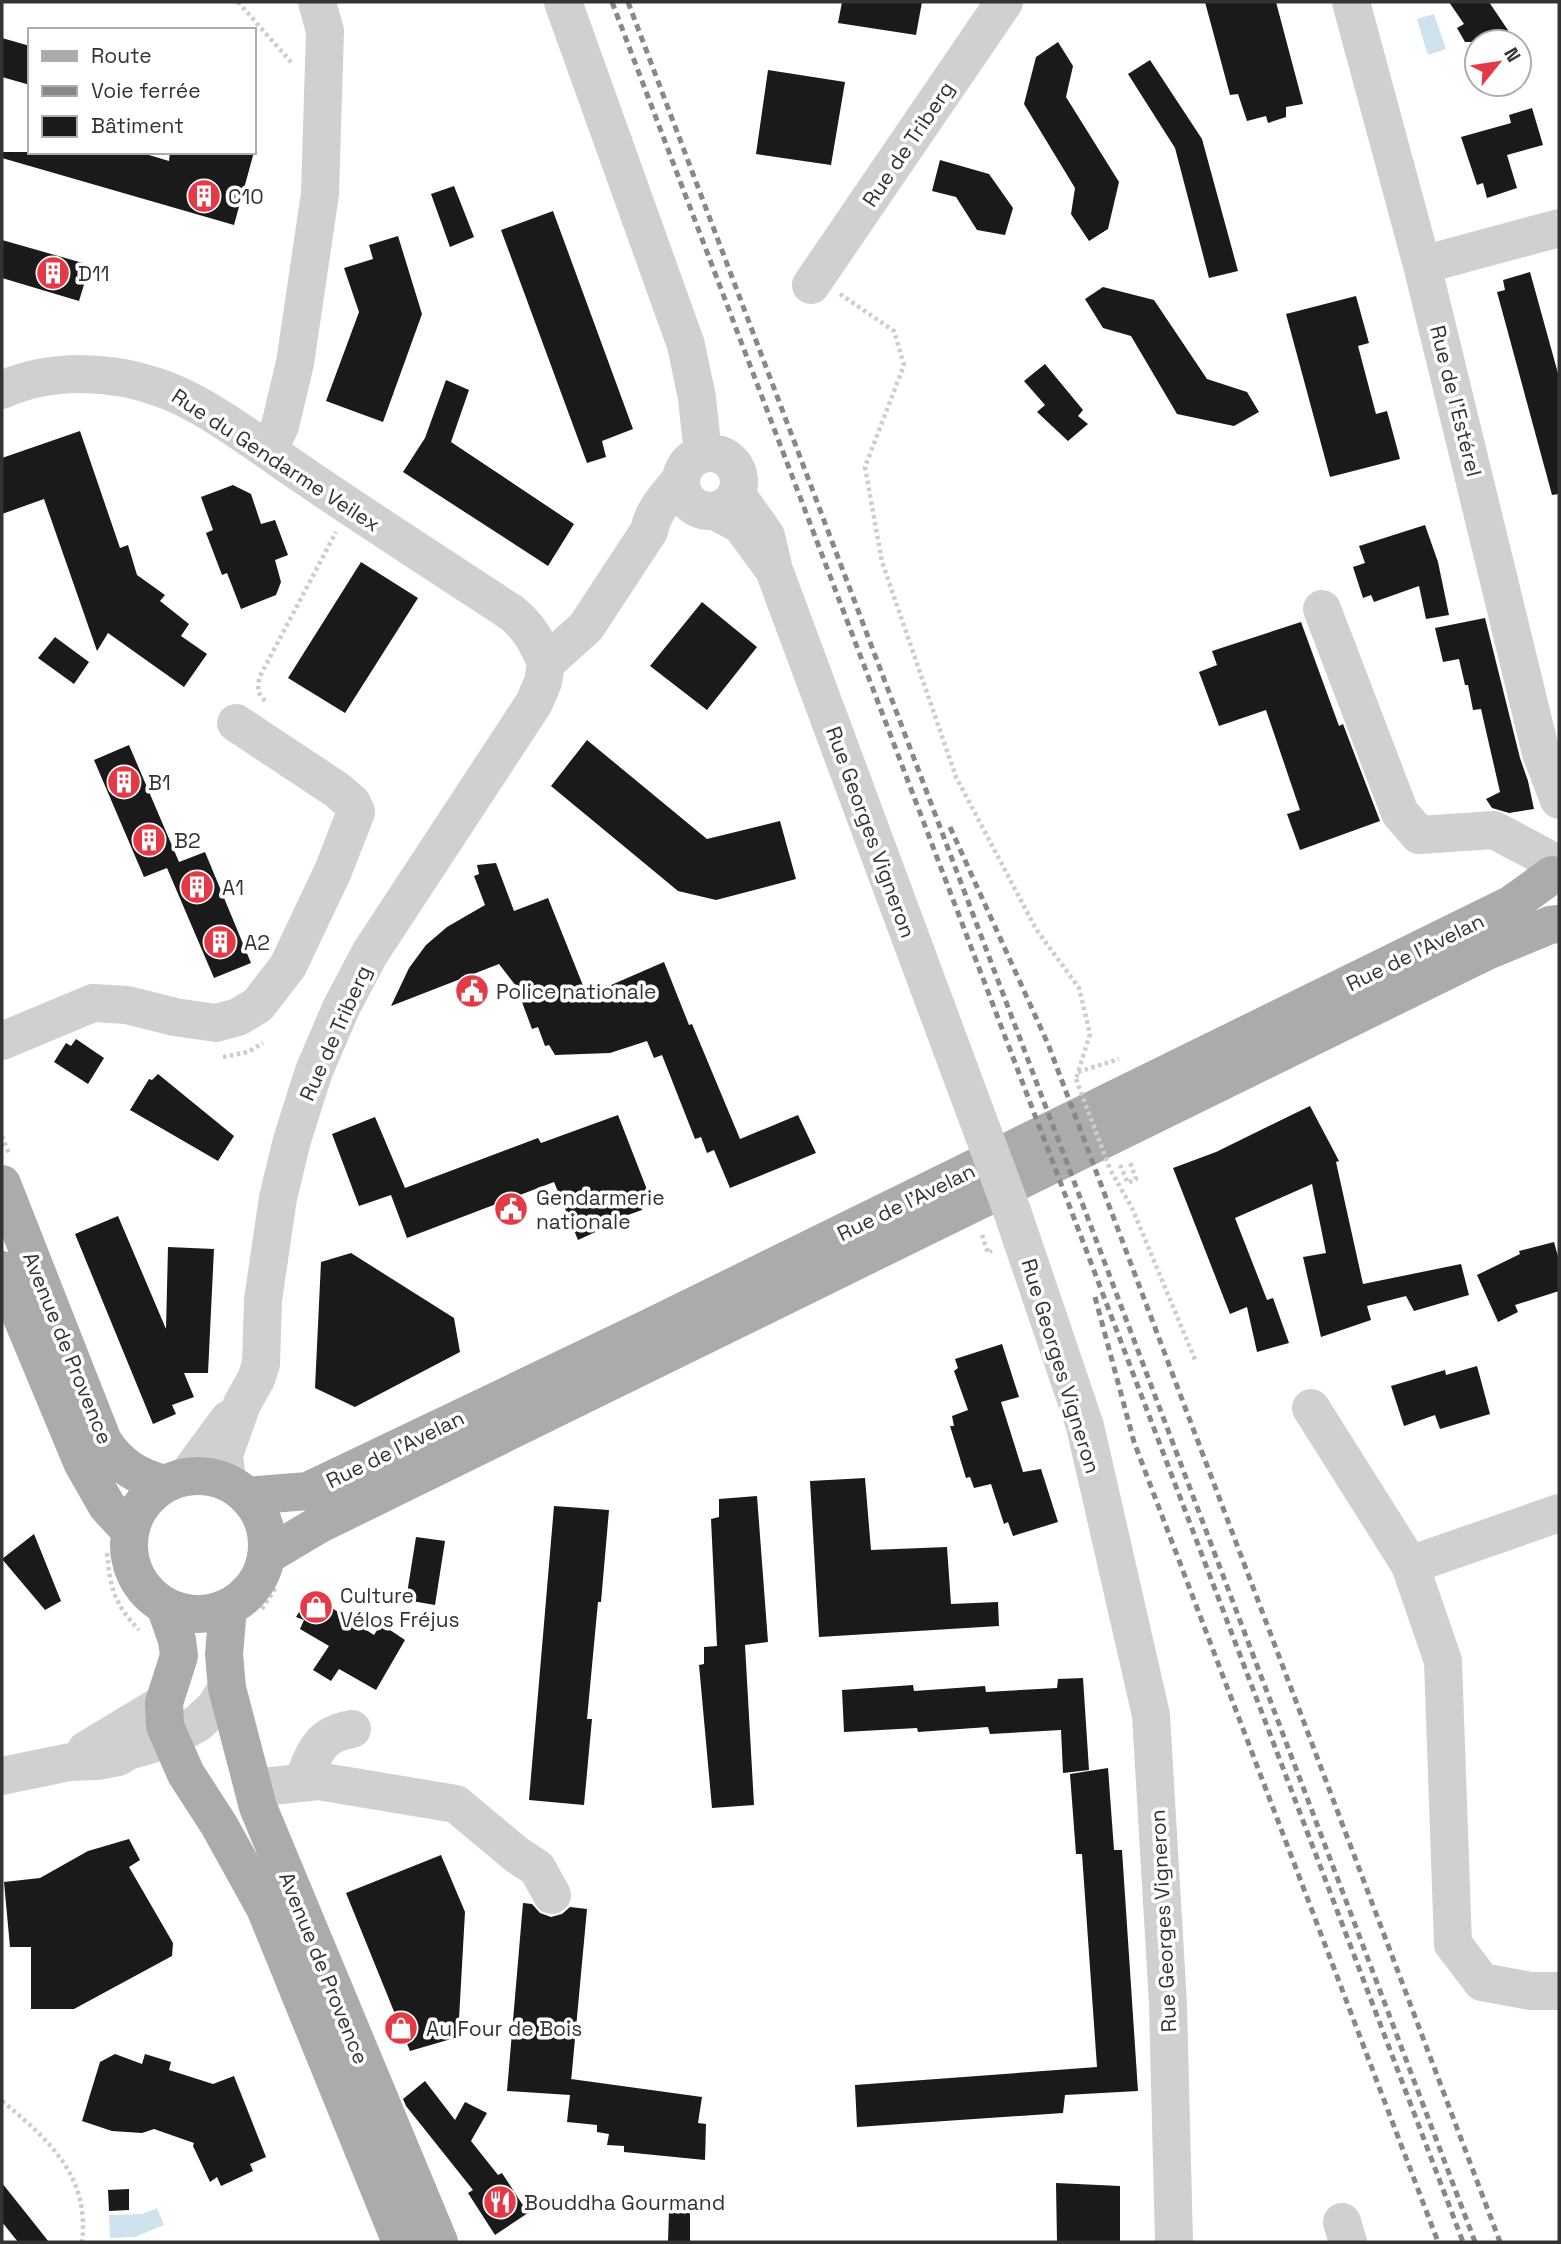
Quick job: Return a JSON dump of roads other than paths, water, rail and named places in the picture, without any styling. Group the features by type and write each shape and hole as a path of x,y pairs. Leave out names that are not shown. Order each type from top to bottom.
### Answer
{"main road":[{"name":"Rue de l'Avelan","path":"237,1489 308,1491 659,1323 1476,922 1512,904 1557,870"},
{"name":"Rue de l'Avelan","path":"272,1570 320,1524 1487,951 1550,925 1559,924"},
{"name":"Avenue de Provence","path":"2,1184 103,1441 130,1471 176,1480"},
{"name":"Avenue de Provence","path":"2,1270 82,1462 107,1506 119,1542"},
{"path":"215,1478 237,1489 257,1508 264,1523 272,1570 262,1572 254,1587 242,1599 243,1611 154,1620 153,1597 135,1574 119,1542 137,1513 149,1496 176,1480 215,1478"},
{"name":"Avenue de Provence","path":"243,1611 224,1654 227,1688 258,1807 439,2242"},
{"path":"154,1620 175,1632 179,1656 167,1721"},
{"name":"Avenue de Provence","path":"167,1721 186,1774 219,1825 265,1908 401,2242"}],"street":[{"path":"268,451 279,426 295,363 320,194 325,31 317,2"},
{"path":"564,2 686,345 697,398 707,490 649,531 586,627 546,663 536,639 526,625 563,621 597,609"},
{"name":"Rue de Triberg","path":"814,281 1004,2"},
{"name":"Rue de l'Estérel","path":"1351,2 1422,265 1541,753 1559,800"},
{"path":"1422,265 1559,228"},
{"name":"Rue du Gendarme Veilex","path":"2,390 45,377 92,374 143,383 165,390 197,406 268,451 526,625"},
{"name":"Rue Georges Vigneron","path":"707,490 755,541 774,570 1012,1211 1085,1426 1151,1715 1168,2004 1174,2242"},
{"path":"1322,609 1400,813 1419,835 1494,830 1557,870"},
{"name":"Rue de Triberg","path":"237,1489 225,1455 242,1404 261,1364 263,1300 278,1198 292,1140 314,1071 341,1009 370,953 534,703 543,682 546,663"},
{"path":"2,1041 93,1003 127,1005 175,1017 216,1023 237,1017 258,1005 276,983 288,966 333,871 356,811 352,803 337,790 236,723"},
{"path":"1557,870 1559,815"},
{"name":"Rue de Triberg","path":"176,1480 242,1404"},
{"path":"1311,1408 1410,1565 1443,1661 1453,1944 1482,1982 1531,1991 1559,1992"},
{"path":"1410,1565 1559,1513"},
{"path":"70,1762 94,1744 167,1721 198,1723 215,1707 227,1688"},
{"path":"2,1776 70,1762 118,1757 167,1721"},
{"path":"302,1783 317,1749 334,1732 352,1729"},
{"path":"118,1757 156,1761 186,1774"},
{"path":"253,1788 318,1781 456,1804 517,1855 537,1868 552,1895"}],"water":[{"path":"1434,14 1446,49 1428,55 1417,19"},
{"path":"157,2208 164,2225 135,2237 110,2238 109,2215 142,2214"}],"railway":[{"path":"612,2 1463,2242"},
{"path":"628,2 1475,2242"},
{"path":"950,827 1048,1044 1500,2242"},
{"path":"1095,1297 1134,1442 1438,2242"}],"place":[{"name":"C10","path":"204,196"},
{"name":"D11","path":"53,273"},
{"name":"B1","path":"124,782"},
{"name":"B2","path":"149,840"},
{"name":"A1","path":"197,887"},
{"name":"A2","path":"220,942"},
{"name":"Police nationale","path":"472,991"},
{"name":"Gendarmerie nationale","path":"511,1209"},
{"name":"Culture Vélos Fréjus","path":"316,1607"},
{"name":"Au Four de Bois","path":"401,2028"},
{"name":"Bouddha Gourmand","path":"500,2202"}]}
